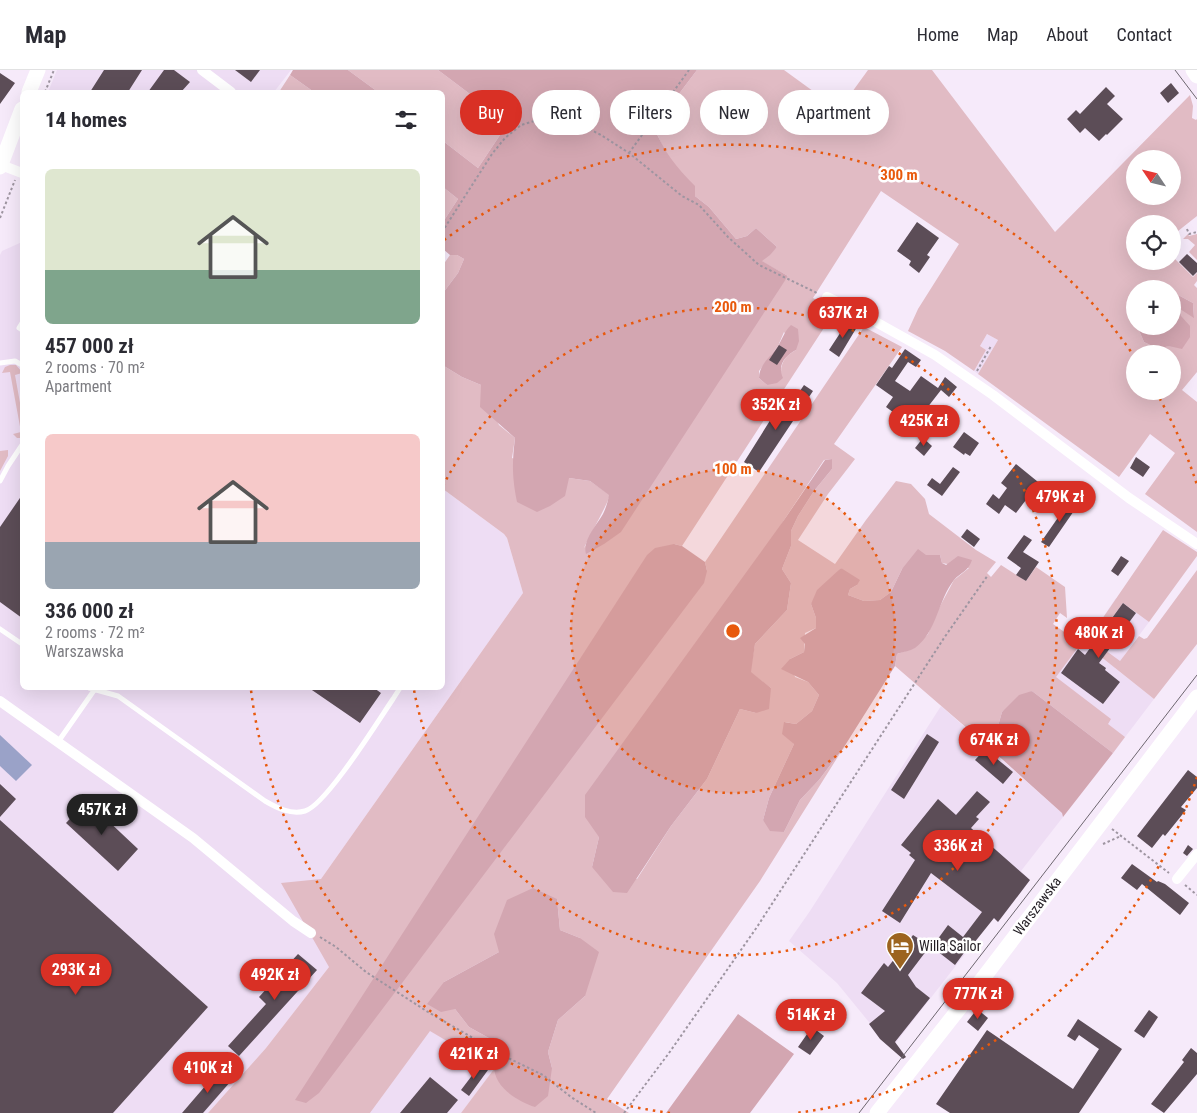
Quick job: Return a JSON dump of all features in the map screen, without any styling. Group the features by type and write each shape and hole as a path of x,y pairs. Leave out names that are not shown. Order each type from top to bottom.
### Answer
{"main road":[{"path":"30,90 38,70"},
{"path":"1192,70 1197,76"},
{"path":"0,166 20,114"},
{"name":"Warszawska","path":"877,1113 982,980 1197,697"}],"street":[{"path":"202,70 228,90"},
{"path":"0,166 20,172"},
{"path":"827,297 913,342 955,368 1128,498 1197,544"},
{"path":"0,701 193,838 292,921 311,933"},
{"path":"1177,879 1197,854"}],"lane":[{"path":"0,363 15,361 20,364"},
{"path":"0,481 20,448"},
{"path":"0,629 20,643"},
{"path":"58,742 92,690"},
{"path":"100,690 118,696 265,801 295,813 306,811 321,800 345,769 399,690"}],"path":[{"path":"46,90 54,70"},
{"path":"629,153 689,70"},
{"path":"445,227 492,154 505,138 521,125 541,119 563,120 579,124 629,153 682,196 698,205 728,237 759,265 827,297"},
{"path":"0,218 20,172"},
{"path":"1187,229 1190,234 1197,232"},
{"path":"976,372 990,346"},
{"path":"624,1112 669,1053 757,927 944,638 988,575"},
{"path":"1112,829 1197,894"},
{"path":"1100,844 1121,836"},
{"path":"311,933 330,943 366,972 428,1012 504,1056 543,1075 571,1097 596,1113"}],"shaded area":[{"path":"57,70 291,70 276,90 49,90"},
{"path":"293,70 348,70 375,90 311,90 290,75"},
{"path":"348,70 438,70 465,90 460,90 460,135 500,135 478,168 445,143 445,90 375,90"},
{"path":"438,70 697,70 682,90 610,90 610,135 658,135 671,159 695,186 695,196 709,207 736,239 747,236 756,228 777,247 762,261 788,276 621,532 586,554 586,543 603,514 609,495 590,481 569,478 565,496 537,512 517,502 513,470 515,438 480,407 481,385 462,377 445,367 445,290 458,273 464,259 457,255 450,255 445,251 445,219 458,199 445,189 445,143 478,168 500,135 522,135 522,90 465,90"},
{"path":"697,70 784,70 812,90 778,90 778,135 889,135 889,90 854,90 868,70 932,70 1055,232 1126,160 1126,205 1181,205 1181,150 1136,150 1190,95 1193,106 1192,118 1197,119 1197,216 1181,229 1181,215 1126,215 1126,270 1181,270 1181,265 1193,277 1197,273 1197,281 1194,285 1197,288 1197,372 1182,390 1197,402 1197,532 1145,494 1175,453 1150,434 1119,477 978,374 998,340 987,334 980,346 986,350 974,371 945,351 908,331 918,309 959,244 881,191 813,298 835,311 682,546 674,544 707,571 705,562 864,327 902,347 834,444 855,459 828,494 798,540 835,564 896,481 911,484 925,499 929,514 976,550 996,562 987,573 991,577 1001,565 1026,581 1036,567 1065,587 1067,618 1060,613 1053,624 1070,636 1072,634 1082,642 1056,677 1111,719 1108,724 1125,737 1113,753 1032,691 1002,712 996,733 983,742 895,666 897,654 914,648 928,634 954,580 969,568 942,563 940,555 926,555 902,569 891,592 880,600 864,601 848,595 850,589 857,585 841,568 811,604 816,618 816,628 805,633 804,652 790,659 795,677 808,682 819,695 812,711 796,724 785,722 794,744 769,798 763,820 784,832 800,800 819,780 844,747 760,881 607,1099 629,1113 461,1113 494,1069 430,1031 370,1113 208,1113 266,1048 329,967 281,883 321,879 523,593 507,538 504,534 445,490 445,367 462,377 481,385 499,425 515,438 512,458 569,478 590,481 610,495 584,548 788,276 761,261 777,247 756,228 747,236 736,239 709,207 695,196 665,152 658,135 690,135 690,90 682,90","holes":["1126,280 1181,280 1181,297 1193,303 1194,317 1181,309 1181,335 1173,335 1168,345 1181,345 1181,400 1126,400 1126,345 1150,345 1144,342 1141,335 1126,335","784,332 796,350 785,359 781,372 767,385 759,378 759,371 778,346","832,459 832,469 814,491 791,531 791,546 782,569 791,583 787,610 755,644 750,672 771,688 756,713 740,709 707,779 671,826 637,879 592,867 599,837 784,520 824,460","557,899 560,930 580,938 585,996 558,1020 548,1052 552,1068 494,1069 496,1042 469,1027 455,1009 444,982 499,952"]},
{"path":"290,75 311,90 280,90"},
{"path":"445,189 458,199 445,219"},
{"path":"1188,234 1189,236 1197,234 1197,260 1189,252 1195,245 1188,239 1183,239"},
{"path":"20,243 20,690 445,690 445,490 504,534 507,538 523,593 321,879 329,967 266,1048 208,1113 0,1113 0,255 2,251"},
{"path":"450,255 457,255 464,259 458,273 445,290 445,262"},
{"path":"1181,297 1193,303 1194,318 1181,310"},
{"path":"1181,316 1190,326 1190,337 1182,349 1181,345 1150,345 1144,342 1141,335 1181,335"},
{"path":"791,325 798,329 799,341 796,350 783,361 781,373 783,378 777,383 767,385 759,378 761,369"},
{"path":"987,334 998,340 978,374 974,371 986,350 980,346"},
{"path":"16,365 20,370 20,374 15,375 20,403 20,427 10,372 2,373 5,367"},
{"path":"20,432 20,438 17,438 13,434"},
{"path":"8,450 8,456 0,471 0,451"},
{"path":"832,459 832,469 814,491 791,531 791,546 782,569 791,583 787,610 755,644 751,672 771,688 769,709 756,713 740,709 707,779 671,826 627,893 613,892 592,867 599,837 585,817 585,795 784,520 825,460"},
{"path":"1163,530 1197,552 1197,556 1149,622 1123,603 1094,642 1120,661 1139,636 1144,639 1147,638 1197,570 1197,644 1154,699 1085,644"},
{"path":"674,544 682,546 705,562 707,571 704,583 319,1093 306,1103 295,1100 647,555 655,548"},
{"path":"918,549 926,555 940,555 942,563 946,565 958,556 972,560 949,588 933,625 922,641 915,648 897,654 895,666 844,747 819,780 800,800 784,832 770,831 763,820 769,798 794,744 782,734 784,722 796,724 812,711 819,695 808,682 781,669 790,659 804,652 805,644 800,638 816,628 816,618 811,604 817,590 841,568 860,580 857,585 850,589 848,595 864,601 880,600 891,592 902,569"},
{"path":"1116,598 1149,622 1115,668 1154,699 1113,753 1032,691 1072,634 1085,644"},
{"path":"1032,691 1113,753 1063,817 1062,813 983,742 996,733 1002,712 1019,695"},
{"path":"941,706 1062,813 1063,817 1021,871 1030,880 998,922 993,918 891,1049 837,983 789,941"},
{"path":"533,888 557,899 560,930 580,938 599,952 585,996 558,1020 548,1052 552,1068 548,1096 535,1107 515,1097 502,1087 498,1081 494,1066 496,1042 469,1027 455,1009 441,1012 427,1004 444,982 499,952 494,934 507,900"},
{"path":"738,1014 794,1054 750,1113 666,1113"},
{"path":"430,1030 494,1069 461,1113 370,1113"}],"water":[{"path":"0,735 32,765 16,781 0,766"}],"building":[{"path":"104,70 142,70 129,90 91,90"},
{"path":"164,70 174,70 190,82 183,90 149,90"},
{"path":"235,70 260,70 251,82"},
{"path":"0,73 15,83 0,104"},
{"path":"1171,83 1179,93 1168,103 1160,93"},
{"path":"1106,87 1115,96 1107,104 1123,119 1099,141 1085,128 1080,133 1067,119 1076,110 1080,114"},
{"path":"917,222 939,238 927,255 930,257 919,273 909,265 911,261 897,251"},
{"path":"1187,254 1197,263 1197,272 1193,276 1181,264 1181,260"},
{"path":"848,321 857,327 839,357 829,350"},
{"path":"779,345 787,350 777,365 769,360"},
{"path":"905,349 921,360 916,367 908,362 895,381 910,391 921,376 938,388 945,377 957,387 949,397 941,390 920,417 917,414 912,420 900,411 897,415 886,407 893,397 876,385 889,366 892,368"},
{"path":"804,385 813,391 759,472 744,462 776,411 783,416"},
{"path":"964,432 979,443 970,456 965,453 964,455 953,447"},
{"path":"923,438 932,446 924,456 915,448"},
{"path":"1136,457 1150,467 1143,477 1130,468"},
{"path":"1016,464 1043,486 1037,495 1032,492 1016,513 1005,505 999,514 986,504 993,494 999,499 1007,488 1001,483"},
{"path":"953,467 960,472 942,496 927,485 932,478 940,484"},
{"path":"20,498 20,617 0,602 0,527"},
{"path":"1071,499 1078,505 1049,547 1041,542"},
{"path":"967,529 980,539 974,547 961,537"},
{"path":"1024,535 1032,540 1023,552 1039,562 1026,581 1016,575 1021,568 1007,558"},
{"path":"1121,556 1129,561 1118,576 1111,571"},
{"path":"1123,603 1136,613 1099,663 1120,682 1103,704 1061,673 1078,649 1085,655"},
{"path":"312,690 377,690 381,693 360,723"},
{"path":"927,734 939,742 904,799 891,790"},
{"path":"985,749 1013,772 1003,784 975,760"},
{"path":"1188,770 1197,777 1197,788 1181,807 1186,810 1165,836 1163,834 1152,848 1137,836"},
{"path":"0,784 16,799 0,817"},
{"path":"977,791 990,802 976,817 979,819 971,828 1030,880 998,922 994,918 974,943 972,942 955,965 932,947 948,925 963,937 982,912 931,873 900,923 882,911 915,860 909,855 911,853 901,845 938,799 956,815"},
{"path":"87,801 138,849 118,871 66,823"},
{"path":"0,820 208,1007 113,1113 0,1113"},
{"path":"1188,845 1193,849 1187,856 1183,853"},
{"path":"1132,864 1157,882 1165,884 1189,903 1180,915 1142,884 1137,890 1121,878"},
{"path":"913,935 930,946 908,975 916,987 930,998 895,1042 906,1057 903,1059 880,1039 869,1024 885,1011 861,993 884,963 888,967"},
{"path":"298,954 317,970 239,1056 228,1046 266,1004 259,997"},
{"path":"977,1009 988,1018 978,1031 967,1022"},
{"path":"1149,1010 1158,1017 1144,1038 1134,1031"},
{"path":"1078,1019 1122,1049 1079,1113 950,1113 936,1104 987,1030 1073,1089 1099,1049 1079,1035 1075,1041 1067,1036"},
{"path":"812,1027 824,1036 810,1055 798,1047"},
{"path":"1191,1048 1197,1053 1197,1074 1164,1113 1151,1104 1184,1062 1182,1060"},
{"path":"480,1065 488,1070 469,1096 461,1090"},
{"path":"219,1070 231,1081 203,1113 182,1113"},
{"path":"430,1077 458,1100 447,1113 400,1113"}],"tram line":[{"path":"1175,70 1197,99"},
{"path":"859,1113 1197,675"}],"place":[{"name":"Willa Sailor","path":"900,970"}]}
